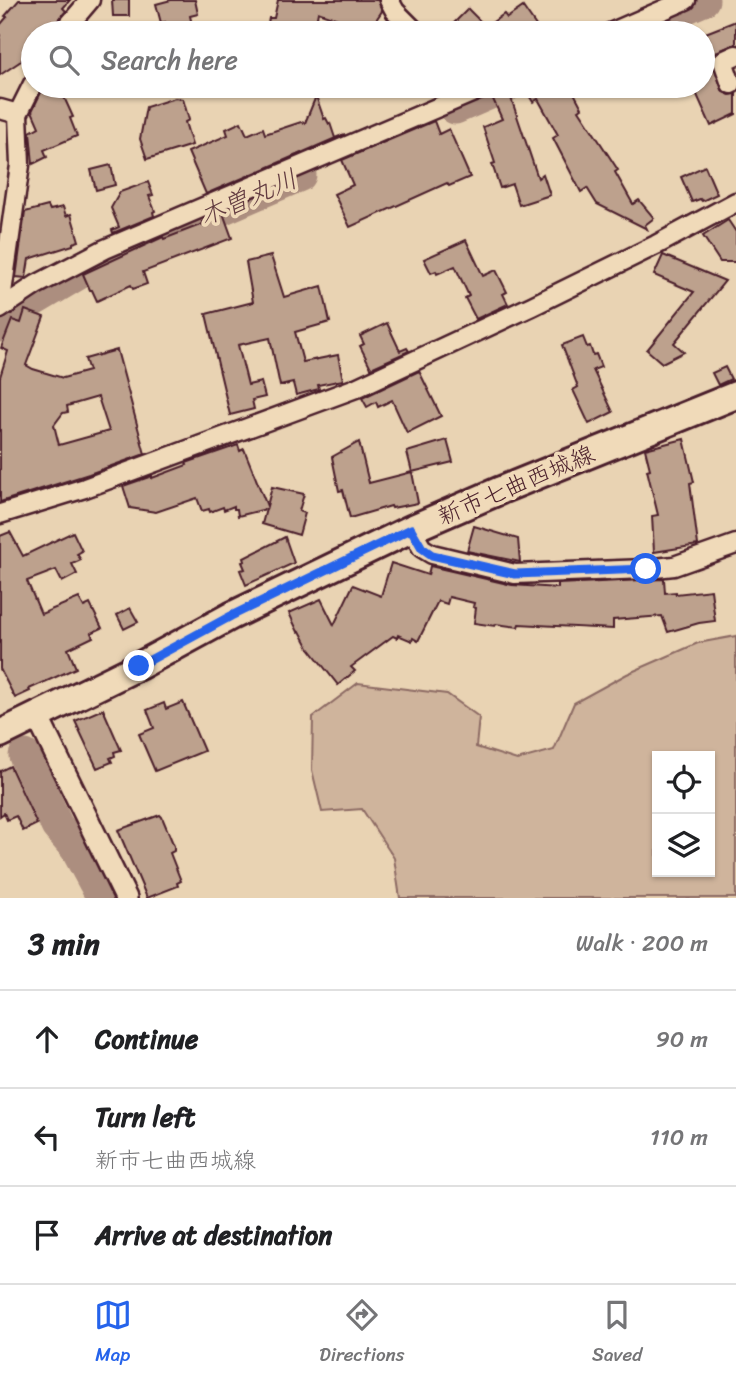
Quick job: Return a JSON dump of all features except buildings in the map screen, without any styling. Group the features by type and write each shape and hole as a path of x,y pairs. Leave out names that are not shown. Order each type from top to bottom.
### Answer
{"main road":[{"name":"新市七曲西城線","path":"1,732 411,529 736,395"}],"street":[{"path":"72,21 90,0"},
{"path":"388,0 405,21"},
{"path":"638,21 686,0"},
{"path":"731,84 723,61 736,55"},
{"path":"0,308 20,165 18,114 26,98"},
{"path":"0,308 36,285 105,249 459,98"},
{"path":"0,109 18,114"},
{"path":"0,514 85,488 356,388 532,306 736,202"},
{"path":"411,529 422,548 432,555 515,574 674,566 736,544"},
{"path":"37,716 126,898"}],"shaded area":[{"path":"736,636 736,898 400,898 394,858 362,809 322,812 312,770 313,717 358,683 447,694 479,717 476,747 517,760 554,750 574,703 627,674 698,643"}],"waterway":[{"name":"木曽丸川","path":"654,21 703,0"},
{"name":"木曽丸川","path":"455,108 478,98"},
{"name":"木曽丸川","path":"0,326 10,314 94,264 300,175"},
{"name":"木曽丸川","path":"25,756 57,826 76,848 103,898"}],"route":[{"path":"139,666 231,616 411,529 422,548 432,555 515,574 646,569"}]}
